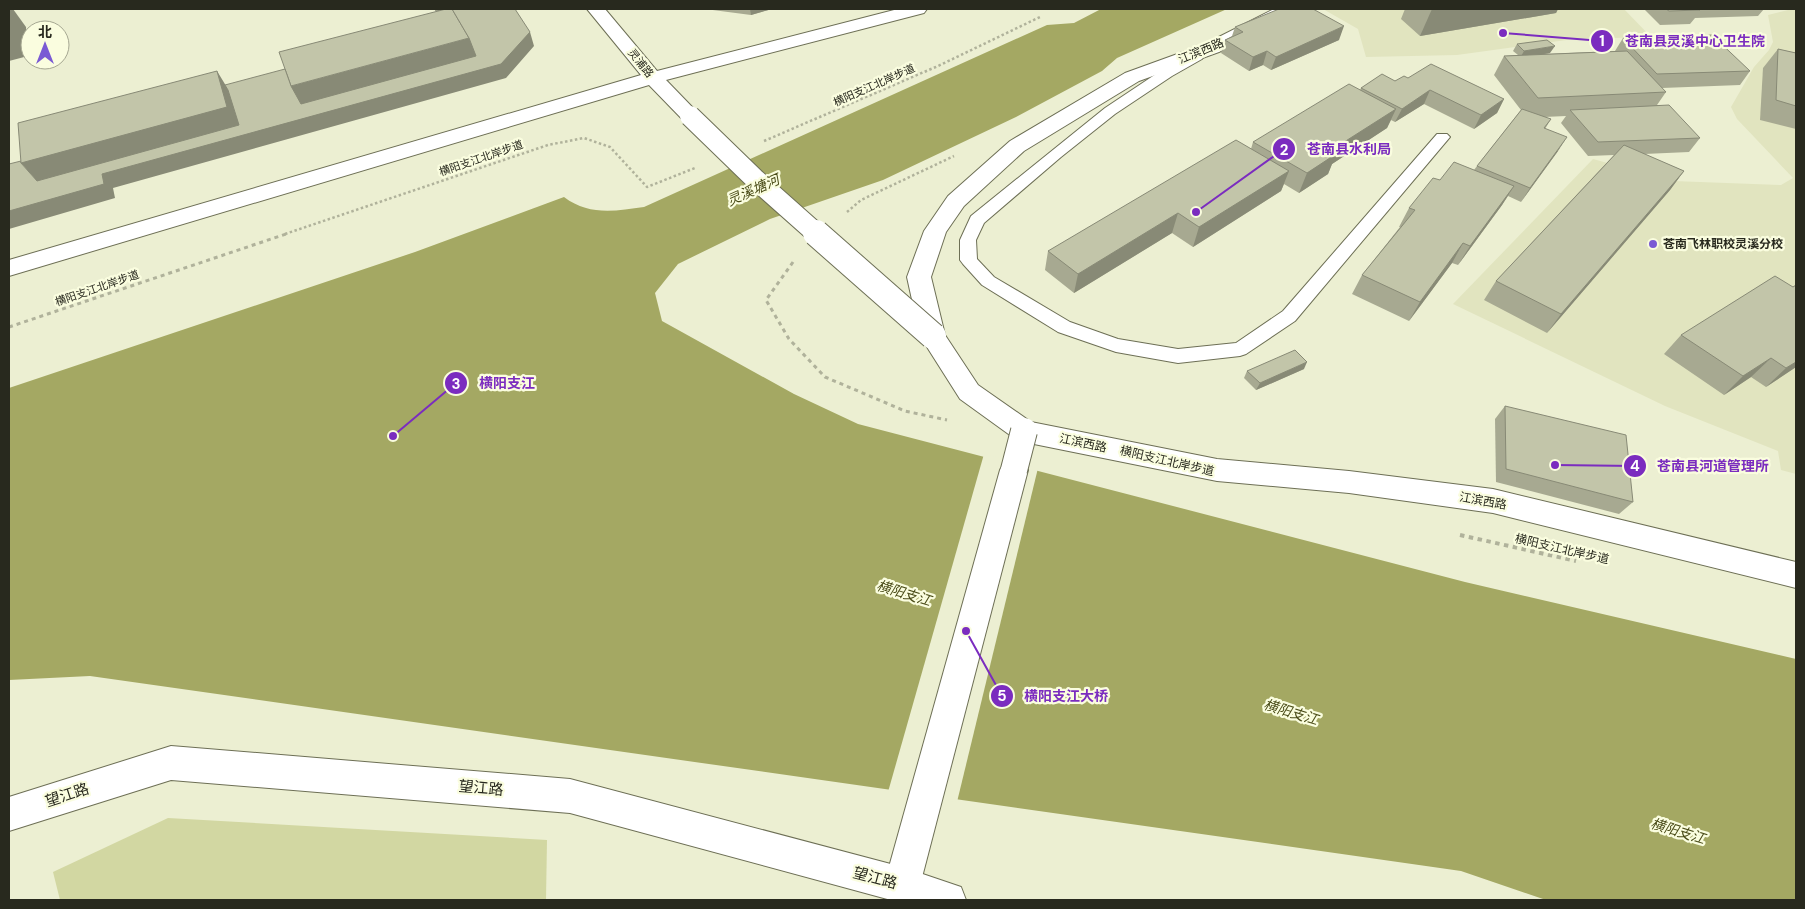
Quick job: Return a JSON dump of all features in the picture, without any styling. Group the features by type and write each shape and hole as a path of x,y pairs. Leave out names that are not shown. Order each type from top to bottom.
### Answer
{"street":[{"name":"灵浦路","path":"596,9 653,78 690,116 755,179 933,336"},
{"path":"9,268 653,78 918,9"},
{"name":"江滨西路","path":"1288,9 1212,48 1132,78 1017,146 956,202 935,231 919,277 933,336 969,392 1024,431 1217,470 1349,482 1493,501 1796,575"},
{"path":"900,892 1024,431"},
{"name":"望江路","path":"9,814 171,762 570,796 900,892 948,900"}],"lane":[{"path":"1212,48 1165,73 1083,131 977,220 968,240 969,260 988,281 1064,327 1116,345 1178,356 1240,349 1289,316 1442,137"}],"path":[{"name":"横阳支江北岸步道","path":"758,143 814,121 938,66 1040,17"},
{"name":"横阳支江北岸步道","path":"9,327 548,145 584,138 610,147 647,187 703,165"},
{"path":"841,218 861,200 959,154"},
{"path":"795,261 766,300 789,339 825,377 905,411 951,421"},
{"name":"横阳支江北岸步道","path":"1458,535 1584,563"}],"shaded area":[{"path":"1323,9 1624,9 1651,37 1574,39 1457,55 1366,57 1358,29"},
{"name":"苍南飞林职校灵溪分校","path":"1796,9 1796,474 1781,470 1778,451 1665,406 1453,304 1593,159 1673,181 1781,185 1793,178 1737,119 1731,107 1754,67 1769,50 1773,42 1768,15"},
{"path":"168,818 547,840 546,900 60,900 53,872"}],"water":[{"name":"灵溪塘河","path":"1101,9 1227,9 1117,58 1102,71 1016,117 883,180 770,219 678,264 655,293 662,321 794,394 858,424 1465,582 1796,659 1796,900 1546,900 1461,871 90,676 9,680 9,388 415,252 564,197 573,203 593,210 613,211 644,207 1047,25 1074,23"}],"pier":[{"path":"984,454 1038,468 957,802 888,792"}],"building":[{"path":"452,9 469,38 291,86 279,52"},
{"path":"452,9 515,9 530,32 501,64 102,174 104,184 9,211 9,164 21,161 37,181 239,125 225,85 285,69 291,86 301,104 476,56 469,38"},
{"path":"1279,9 1313,9 1344,26 1276,57 1267,51 1253,57 1225,40 1243,32 1235,27"},
{"path":"1666,9 1698,9 1700,10 1669,11"},
{"path":"1712,35 1750,71 1657,74 1623,38"},
{"path":"1547,40 1555,46 1524,51 1517,44"},
{"path":"1778,49 1796,53 1796,106 1776,100"},
{"path":"1627,51 1666,92 1538,98 1504,56"},
{"path":"1431,64 1504,99 1481,115 1430,90 1402,109 1361,88 1382,74 1395,81 1404,76 1408,78"},
{"path":"217,71 227,107 21,163 18,123"},
{"path":"1349,84 1396,109 1330,151 1336,154 1307,173 1253,142"},
{"path":"1669,105 1700,138 1598,142 1570,110"},
{"path":"1522,109 1551,119 1544,128 1567,137 1530,188 1477,166"},
{"path":"1236,140 1289,171 1199,227 1178,213 1078,274 1048,251"},
{"path":"1624,145 1684,171 1561,314 1496,281"},
{"path":"1454,162 1514,186 1470,246 1463,243 1420,302 1362,275 1415,210 1409,208 1433,178 1440,180"},
{"path":"1775,276 1793,287 1796,285 1796,362 1786,368 1771,358 1743,376 1681,335"},
{"path":"1295,350 1307,362 1260,383 1247,371"},
{"path":"1505,406 1626,435 1633,502 1506,469"}],"place":[{"name":"苍南县灵溪中心卫生院","path":"1503,33"},
{"name":"苍南县水利局","path":"1196,212"},
{"name":"苍南飞林职校灵溪分校","path":"1653,244"},
{"name":"横阳支江","path":"393,436"},
{"name":"苍南县河道管理所","path":"1555,465"},
{"name":"横阳支江大桥","path":"966,631"}]}
